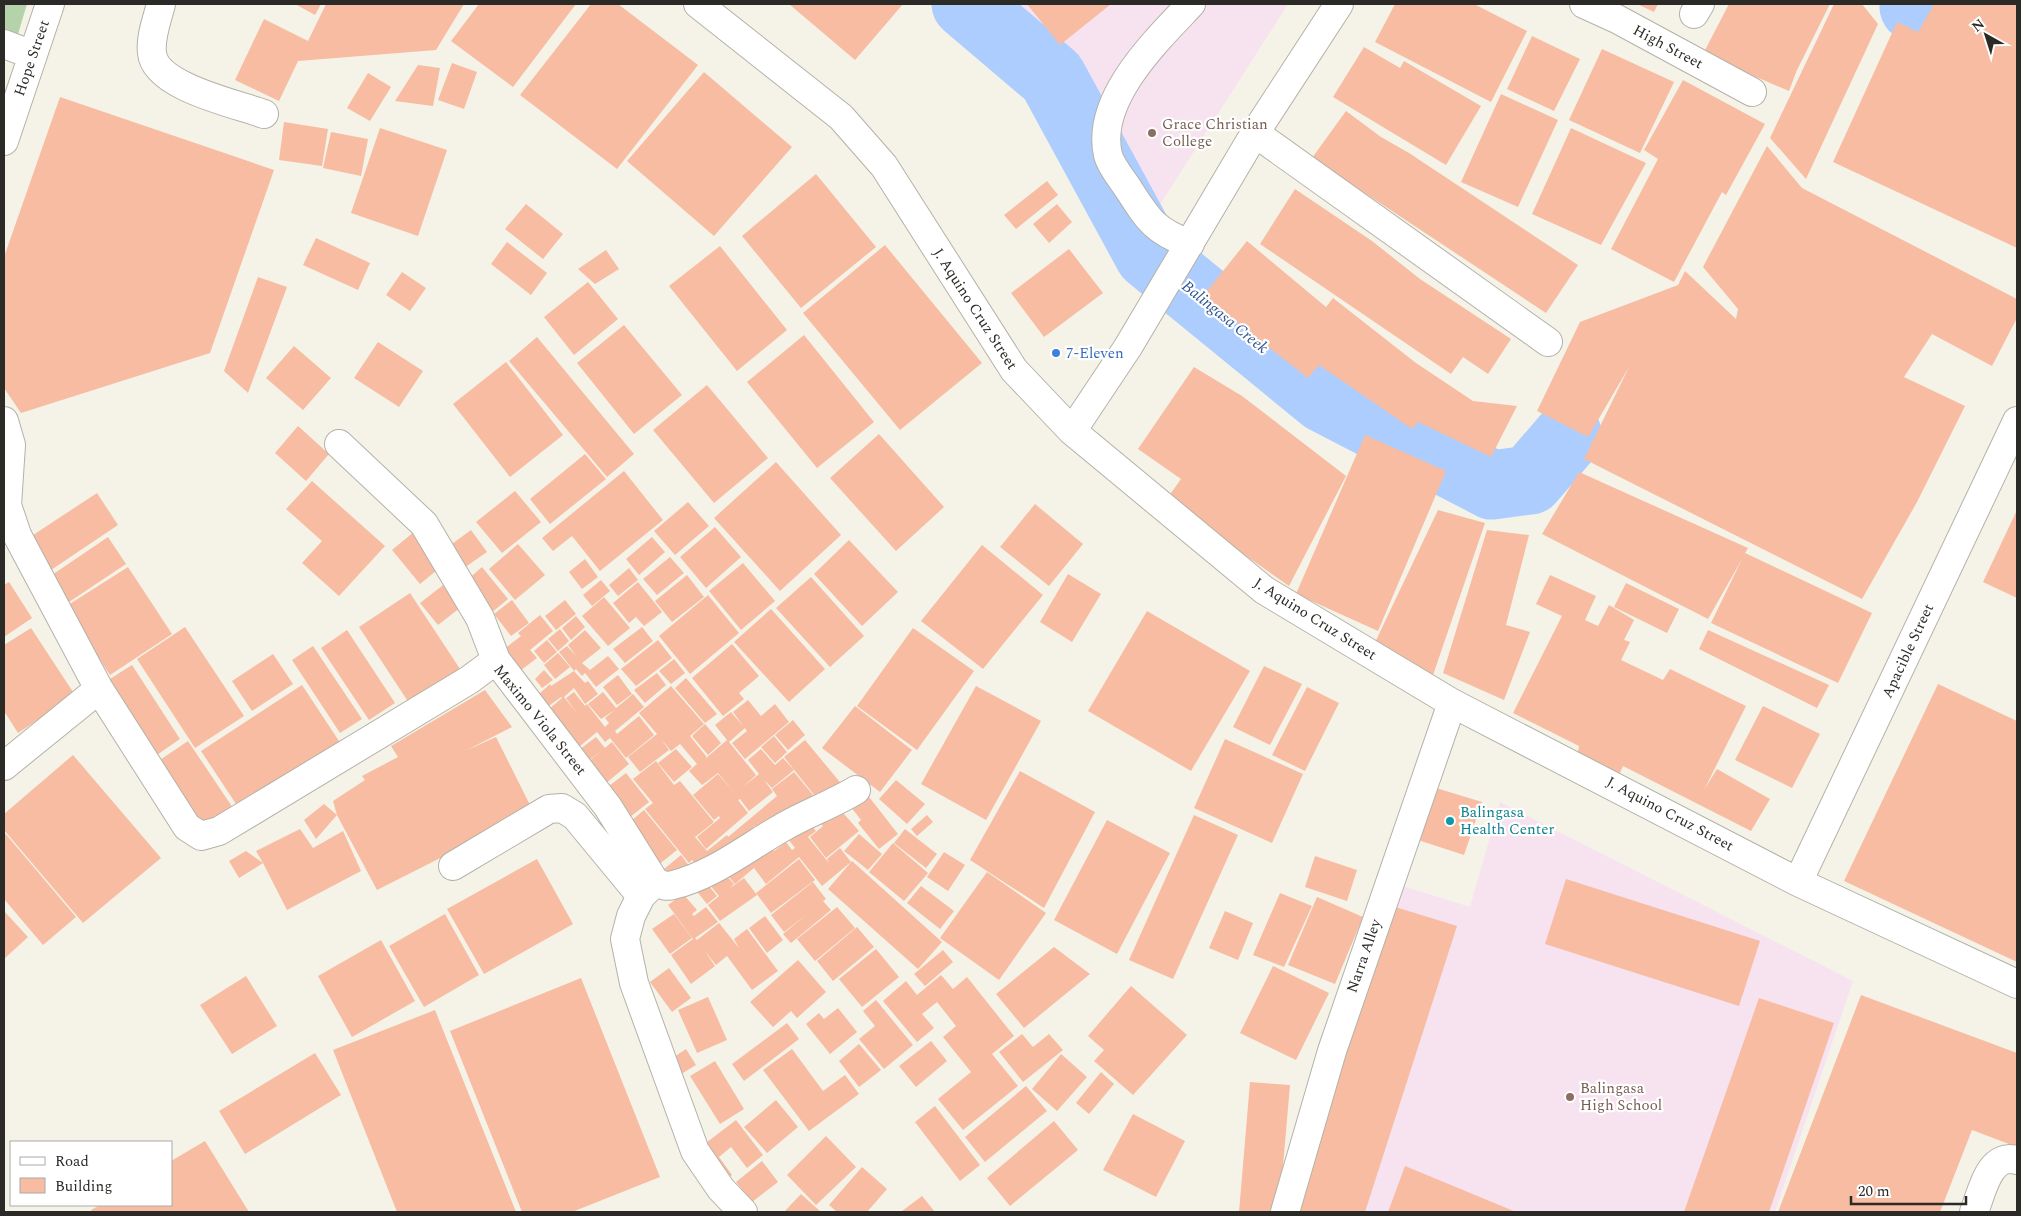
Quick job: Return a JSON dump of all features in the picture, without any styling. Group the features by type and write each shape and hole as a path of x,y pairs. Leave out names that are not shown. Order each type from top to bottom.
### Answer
{"street":[{"name":"Hope Street","path":"4,141 50,4"},
{"path":"161,4 152,40 152,56 161,72 182,86 264,114"},
{"name":"J. Aquino Cruz Street","path":"698,4 841,117 884,166 1014,370 1072,431 1264,590 1452,703 1798,882 2017,984"},
{"path":"1186,251 1154,226 1108,157 1105,134 1120,90 1154,44 1191,4"},
{"path":"1072,431 1149,312 1255,133 1339,4"},
{"name":"High Street","path":"1584,4 1617,19 1752,92"},
{"path":"4,44 33,54"},
{"path":"1255,133 1548,342"},
{"path":"4,421 11,445 7,505 10,519 99,689 4,766"},
{"name":"Apacible Street","path":"1798,882 2017,421"},
{"path":"339,444 424,524 480,618 496,660"},
{"name":"Maximo Viola Street","path":"99,689 187,827 201,836 228,826 469,680 496,660 608,807 648,889"},
{"name":"Narra Alley","path":"1285,1212 1332,1051 1452,703"},
{"path":"648,889 686,882 787,825 832,805 856,790"},
{"path":"453,866 549,809 562,808 575,816 648,889"},
{"path":"648,889 631,916 625,939 634,983 695,1151 721,1189 743,1212"},
{"path":"1974,1212 1993,1166 2008,1157 2017,1160"}],"shaded area":[{"name":"Grace Christian College","path":"991,4 1288,4 1152,217 1044,48"},
{"name":"Balingasa High School","path":"1500,802 1853,981 1775,1212 1292,1212 1392,883 1470,907"}],"green space":[{"path":"4,4 27,4 16,41 4,37"}],"building":[{"path":"295,4 321,4 315,15"},
{"path":"326,4 464,4 436,50 298,61 279,101 235,80 264,19 308,41"},
{"path":"479,4 576,4 513,87 451,41"},
{"path":"591,4 618,4 698,65 617,169 520,95"},
{"path":"789,4 903,4 855,60"},
{"path":"1027,4 1111,4 1060,45"},
{"path":"1395,4 1474,4 1527,31 1491,102 1375,42"},
{"path":"1637,4 1658,4 1654,12"},
{"path":"1729,4 1830,4 1797,70 1789,91 1703,54"},
{"path":"1834,4 1862,4 1878,24 1806,179 1770,138"},
{"path":"1934,4 2017,4 2017,248 1833,162 1897,22 1918,32"},
{"path":"1532,36 1580,59 1554,111 1507,89"},
{"path":"1364,47 1400,68 1404,61 1481,106 1446,165 1333,97"},
{"path":"1602,49 1674,82 1640,153 1569,120"},
{"path":"452,63 477,72 464,109 438,100"},
{"path":"418,65 440,68 433,106 395,101"},
{"path":"704,72 792,147 714,236 627,161"},
{"path":"368,73 391,87 370,121 347,108"},
{"path":"1683,80 1765,124 1726,195 1722,192 1674,282 1611,249 1658,159 1644,150"},
{"path":"1501,94 1558,120 1518,207 1461,182"},
{"path":"60,97 274,170 210,353 21,413 4,388 4,257"},
{"path":"1346,111 1381,137 1409,153 1578,265 1546,313 1312,158"},
{"path":"284,122 328,129 322,166 279,160"},
{"path":"380,128 447,150 418,236 351,213"},
{"path":"1571,128 1646,163 1601,245 1532,214"},
{"path":"331,132 368,139 361,176 323,168"},
{"path":"1767,146 1802,188 2017,299 2017,318 1992,366 1932,334 1904,377 1965,406 1917,502 1862,599 1584,459 1629,367 1588,437 1537,411 1580,322 1678,285 1685,271 1736,319 1738,309 1703,267"},
{"path":"816,174 876,247 801,308 742,236"},
{"path":"1047,181 1058,195 1016,229 1004,215"},
{"path":"1295,189 1372,241 1420,279 1511,339 1488,374 1463,357 1451,374 1260,244"},
{"path":"526,204 563,234 543,259 505,229"},
{"path":"1057,204 1072,222 1049,243 1033,224"},
{"path":"316,238 370,263 358,290 303,265"},
{"path":"1247,241 1326,307 1333,298 1416,363 1473,401 1517,406 1491,457 1418,422 1412,429 1319,365 1308,378 1203,296"},
{"path":"507,242 547,273 531,295 491,264"},
{"path":"885,245 982,363 900,430 803,313"},
{"path":"720,246 787,330 737,371 669,286"},
{"path":"1069,249 1103,293 1044,337 1011,293"},
{"path":"606,250 619,269 595,284 578,269"},
{"path":"402,272 426,288 410,311 386,295"},
{"path":"258,277 287,287 248,393 224,371"},
{"path":"588,282 618,319 574,355 544,317"},
{"path":"624,325 682,395 634,434 577,363"},
{"path":"804,335 874,422 817,468 747,382"},
{"path":"537,337 634,454 607,477 509,361"},
{"path":"378,342 423,371 399,407 354,378"},
{"path":"294,346 331,378 303,410 266,378"},
{"path":"506,362 563,435 510,477 453,404"},
{"path":"1194,367 1242,396 1346,476 1289,586 1166,500 1181,479 1138,449"},
{"path":"707,385 768,458 714,503 653,430"},
{"path":"298,426 329,454 306,481 275,453"},
{"path":"879,434 944,507 896,551 830,478"},
{"path":"1365,435 1446,471 1378,631 1296,594"},
{"path":"585,454 606,479 550,524 530,499"},
{"path":"776,462 841,535 780,591 714,518"},
{"path":"624,471 663,520 600,571 572,536 553,551 542,538"},
{"path":"1579,472 1748,548 1745,553 1872,613 1838,683 1711,623 1742,559 1708,619 1542,534"},
{"path":"312,481 385,546 339,596 302,563 322,541 286,509"},
{"path":"515,491 541,522 502,553 476,522"},
{"path":"97,493 118,525 51,570 30,537"},
{"path":"688,502 709,526 675,555 654,531"},
{"path":"1035,504 1083,544 1049,586 1000,547"},
{"path":"1438,510 1485,523 1431,681 1370,653"},
{"path":"2017,510 2017,598 1983,582"},
{"path":"715,527 741,557 706,588 680,557"},
{"path":"471,530 487,552 461,570 445,549"},
{"path":"1487,530 1529,535 1506,625 1530,632 1504,700 1443,673"},
{"path":"415,531 442,566 420,584 392,550"},
{"path":"108,537 126,564 66,604 49,577"},
{"path":"652,537 665,552 639,575 626,559"},
{"path":"849,540 898,592 862,626 814,574"},
{"path":"518,544 545,575 515,600 489,569"},
{"path":"982,545 1043,595 983,669 921,621"},
{"path":"670,557 684,573 657,595 643,579"},
{"path":"585,559 598,577 582,589 569,572"},
{"path":"743,563 775,601 741,630 709,591"},
{"path":"128,567 172,634 110,675 65,607"},
{"path":"482,567 508,599 491,613 466,581"},
{"path":"629,568 638,580 618,596 609,585"},
{"path":"1068,574 1101,594 1072,642 1040,622"},
{"path":"687,575 704,597 672,622 655,601"},
{"path":"1550,575 1596,596 1585,620 1598,626 1609,605 1634,620 1624,640 1630,642 1621,660 1663,680 1670,669 1746,706 1704,790 1717,769 1770,799 1751,831 1623,766 1619,775 1577,756 1579,746 1513,713 1562,616 1536,604"},
{"path":"811,577 864,636 830,667 776,608"},
{"path":"601,580 610,591 592,606 583,595"},
{"path":"9,582 32,618 4,637 4,585"},
{"path":"447,582 465,604 438,625 420,603"},
{"path":"638,582 662,612 644,626 636,617 629,623 613,603"},
{"path":"1626,583 1679,609 1667,633 1614,607"},
{"path":"410,593 462,672 411,706 359,627"},
{"path":"708,595 739,633 690,674 659,636"},
{"path":"604,597 630,628 608,646 582,616"},
{"path":"512,600 529,623 511,636 494,614"},
{"path":"565,600 576,614 556,630 545,616"},
{"path":"771,609 825,669 789,702 734,642"},
{"path":"1147,611 1250,671 1191,771 1088,711"},
{"path":"540,615 553,631 530,650 537,658 512,677 495,656 521,636 518,633"},
{"path":"576,616 585,627 571,640 562,628"},
{"path":"185,627 244,716 195,748 137,659"},
{"path":"642,627 653,641 625,663 613,649"},
{"path":"31,628 75,695 18,733 4,711 4,645"},
{"path":"913,628 974,671 917,750 857,706"},
{"path":"560,629 569,641 558,651 548,639"},
{"path":"347,630 395,703 369,720 321,648"},
{"path":"585,630 601,648 582,663 590,670 608,656 619,669 596,687 585,673 582,676 576,669 574,671 559,652 567,646 577,657 568,645"},
{"path":"1708,630 1829,685 1817,708 1699,649"},
{"path":"547,640 557,652 544,663 534,651"},
{"path":"658,640 672,658 636,686 621,669"},
{"path":"732,644 759,676 739,693 744,699 723,716 692,678"},
{"path":"313,646 362,719 340,733 292,660"},
{"path":"558,653 570,667 555,679 544,665"},
{"path":"273,654 293,684 252,711 232,681"},
{"path":"674,659 685,673 671,684 659,671"},
{"path":"132,665 180,739 151,759 102,684"},
{"path":"1264,666 1302,684 1270,745 1233,727"},
{"path":"544,670 553,680 542,688 535,679"},
{"path":"574,671 585,683 588,681 598,694 585,704 574,688 564,697 577,713 566,698 574,692 585,706 587,704 605,727 609,723 605,718 615,710 601,719 588,704 603,692 616,708 633,694 644,707 615,731 617,734 639,716 654,735 626,758 610,738 605,742 597,732 574,751 542,715 562,698 550,705 541,714 539,694 550,684 551,686"},
{"path":"657,673 666,685 645,703 634,690"},
{"path":"618,675 632,694 617,705 603,687"},
{"path":"686,678 717,714 705,723 675,688"},
{"path":"1938,684 2017,721 2017,962 1844,881"},
{"path":"302,685 341,744 240,810 201,751"},
{"path":"671,686 704,724 690,736 706,758 727,740 715,725 731,712 745,728 729,742 756,775 744,786 759,774 748,760 761,749 775,765 783,758 794,770 772,788 764,780 773,792 749,811 740,799 738,800 748,813 706,849 697,837 720,818 719,816 714,820 693,795 718,774 735,793 718,773 702,785 689,771 697,764 680,744 671,751 661,739 669,750 640,772 628,757 657,734 639,713"},
{"path":"976,686 1041,721 986,820 921,784"},
{"path":"1307,687 1339,703 1305,771 1272,755"},
{"path":"485,690 512,727 465,751 496,737 533,811 377,890 337,815 333,801 365,780 362,776 398,757 391,746"},
{"path":"748,700 761,716 775,704 789,722 745,759 732,743 747,731 733,712"},
{"path":"855,706 912,750 880,792 822,748"},
{"path":"1763,706 1820,734 1792,788 1735,760"},
{"path":"793,720 805,735 788,750 775,735"},
{"path":"705,724 721,743 708,755 692,736"},
{"path":"774,736 787,752 775,763 761,747"},
{"path":"596,737 605,748 583,765 575,753"},
{"path":"1225,739 1303,774 1272,843 1194,808"},
{"path":"805,740 844,787 822,805 784,757"},
{"path":"188,741 233,808 198,831 154,764"},
{"path":"612,742 629,764 599,789 582,767"},
{"path":"676,749 692,767 674,782 658,763"},
{"path":"73,755 161,858 83,923 4,830 4,814"},
{"path":"656,761 674,785 680,781 714,822 695,837 707,851 727,835 728,837 777,796 772,789 794,772 813,795 762,835 755,826 703,873 692,860 689,863 645,809 653,803 633,779"},
{"path":"1020,771 1095,812 1044,908 970,860"},
{"path":"626,773 649,802 625,821 601,792"},
{"path":"896,780 925,804 907,824 879,799"},
{"name":"Balingasa Health Center","path":"1436,788 1482,802 1464,855 1418,840"},
{"path":"866,793 898,834 879,849 858,823 861,820 850,806"},
{"path":"324,804 337,815 316,839 304,820"},
{"path":"837,806 859,831 826,858 810,837 823,826 821,824"},
{"path":"644,810 677,850 657,866 625,826"},
{"path":"927,815 933,822 917,836 911,829"},
{"path":"1194,815 1238,835 1173,979 1129,960"},
{"path":"806,818 816,831 808,837 829,863 827,859 840,848 851,862 822,886 799,857 766,884 754,868 735,884 725,872 768,843 774,851 786,842 792,850 795,848 785,835"},
{"path":"1107,820 1170,853 1117,954 1054,920"},
{"path":"300,829 313,848 343,831 361,871 287,910 256,851"},
{"path":"905,829 937,854 926,868 894,843"},
{"path":"4,832 76,917 43,945 4,899"},
{"path":"859,834 882,854 868,870 844,851"},
{"path":"893,843 928,873 904,901 869,872"},
{"path":"246,851 263,863 239,878 229,861"},
{"path":"944,852 965,865 948,891 927,877"},
{"path":"681,855 690,867 667,886 658,874"},
{"path":"1315,856 1357,870 1347,901 1305,887"},
{"path":"537,859 573,924 484,974 447,909"},
{"path":"799,859 815,880 771,913 756,893"},
{"path":"852,861 942,942 918,969 828,889"},
{"path":"723,872 734,884 730,888 744,878 757,895 720,921 708,905 719,896 709,884"},
{"path":"987,872 1046,913 999,980 940,938"},
{"path":"1566,879 1760,941 1739,1006 1545,944"},
{"path":"704,880 717,896 707,904 694,888"},
{"path":"813,882 826,899 823,901 831,910 791,943 783,934 806,915 784,932 771,915"},
{"path":"921,886 954,911 940,929 907,903"},
{"path":"1280,893 1312,906 1284,967 1253,955"},
{"path":"683,894 697,910 692,914 694,916 706,907 718,922 695,938 697,940 719,923 739,948 734,939 747,929 778,971 752,990 727,956 716,965 704,950 715,966 691,984 671,955 693,939 668,905"},
{"path":"1317,897 1363,917 1335,984 1288,965"},
{"path":"1392,906 1457,926 1365,1212 1294,1212"},
{"path":"837,907 855,928 815,961 797,939"},
{"path":"4,911 28,937 4,959"},
{"path":"1225,911 1253,923 1238,960 1209,948"},
{"path":"445,914 479,975 424,1007 389,946"},
{"path":"674,914 692,938 670,954 652,929"},
{"path":"765,916 783,940 767,953 749,928"},
{"path":"857,927 874,947 833,981 817,961"},
{"path":"381,940 415,1001 352,1037 318,976"},
{"path":"1054,947 1090,974 1024,1028 996,994"},
{"path":"876,949 899,977 862,1007 839,979"},
{"path":"943,950 953,962 925,986 914,974"},
{"path":"798,960 826,992 797,1018 791,1011 773,1027 750,1002"},
{"path":"1273,966 1329,993 1296,1060 1240,1033"},
{"path":"669,968 691,998 672,1012 650,982"},
{"path":"941,975 953,989 967,977 1014,1036 992,1054 1018,1086 963,1130 938,1099 971,1072 943,1037 956,1026 937,1002 922,1014 934,1028 917,1042 883,1001 906,981 917,995"},
{"path":"246,976 277,1026 232,1054 200,1005"},
{"path":"581,978 660,1177 572,1212 522,1212 450,1031"},
{"path":"1131,986 1187,1035 1133,1095 1094,1061 1104,1050 1088,1036"},
{"path":"1861,995 2017,1053 2017,1147 1972,1130 1940,1212 1778,1212"},
{"path":"708,997 727,1040 697,1053 678,1010"},
{"path":"1759,998 1834,1023 1769,1212 1684,1212"},
{"path":"876,1000 913,1045 884,1069 859,1039 875,1026 863,1011"},
{"path":"838,1008 857,1032 830,1054 806,1024 819,1013 824,1019"},
{"path":"435,1010 516,1212 397,1212 333,1050"},
{"path":"787,1023 799,1039 744,1081 732,1064"},
{"path":"1022,1034 1033,1047 1049,1034 1063,1050 1023,1082 999,1052"},
{"path":"931,1041 947,1061 916,1087 899,1066"},
{"path":"859,1044 881,1070 859,1087 839,1061"},
{"path":"686,1049 696,1065 678,1076 668,1061"},
{"path":"792,1049 823,1091 845,1075 859,1094 809,1131 763,1070"},
{"path":"315,1053 341,1095 245,1154 219,1111"},
{"path":"1061,1054 1087,1077 1057,1111 1032,1089"},
{"path":"715,1061 744,1109 720,1124 690,1076"},
{"path":"1101,1072 1114,1084 1089,1114 1076,1103"},
{"path":"1250,1082 1290,1085 1279,1212 1239,1212"},
{"path":"1026,1086 1047,1111 985,1162 965,1137"},
{"path":"776,1100 798,1127 767,1153 744,1127"},
{"path":"935,1106 980,1165 960,1181 915,1122"},
{"path":"1133,1114 1185,1141 1156,1197 1103,1170"},
{"path":"736,1120 763,1155 747,1168 731,1147 719,1157 732,1175 723,1181 698,1149"},
{"path":"1054,1121 1078,1150 1010,1206 987,1178"},
{"path":"826,1136 856,1167 816,1205 787,1175"},
{"path":"205,1141 249,1212 93,1212 91,1210 98,1206 172,1206 172,1160"},
{"path":"762,1161 778,1182 752,1202 736,1182"},
{"path":"1405,1166 1516,1212 1388,1212"},
{"path":"862,1167 887,1189 867,1212 837,1212 829,1205"},
{"path":"801,1194 821,1212 784,1212"},
{"path":"922,1196 935,1212 902,1211"}],"waterway":[{"name":"Balingasa Creek","path":"966,4 1052,77 1149,255 1324,398 1492,485 1530,480 1568,436"}],"place":[{"name":"Grace Christian College","path":"1152,133"},
{"name":"7-Eleven","path":"1056,353"},
{"name":"Balingasa Health Center","path":"1450,821"},
{"name":"Balingasa High School","path":"1570,1097"}]}
